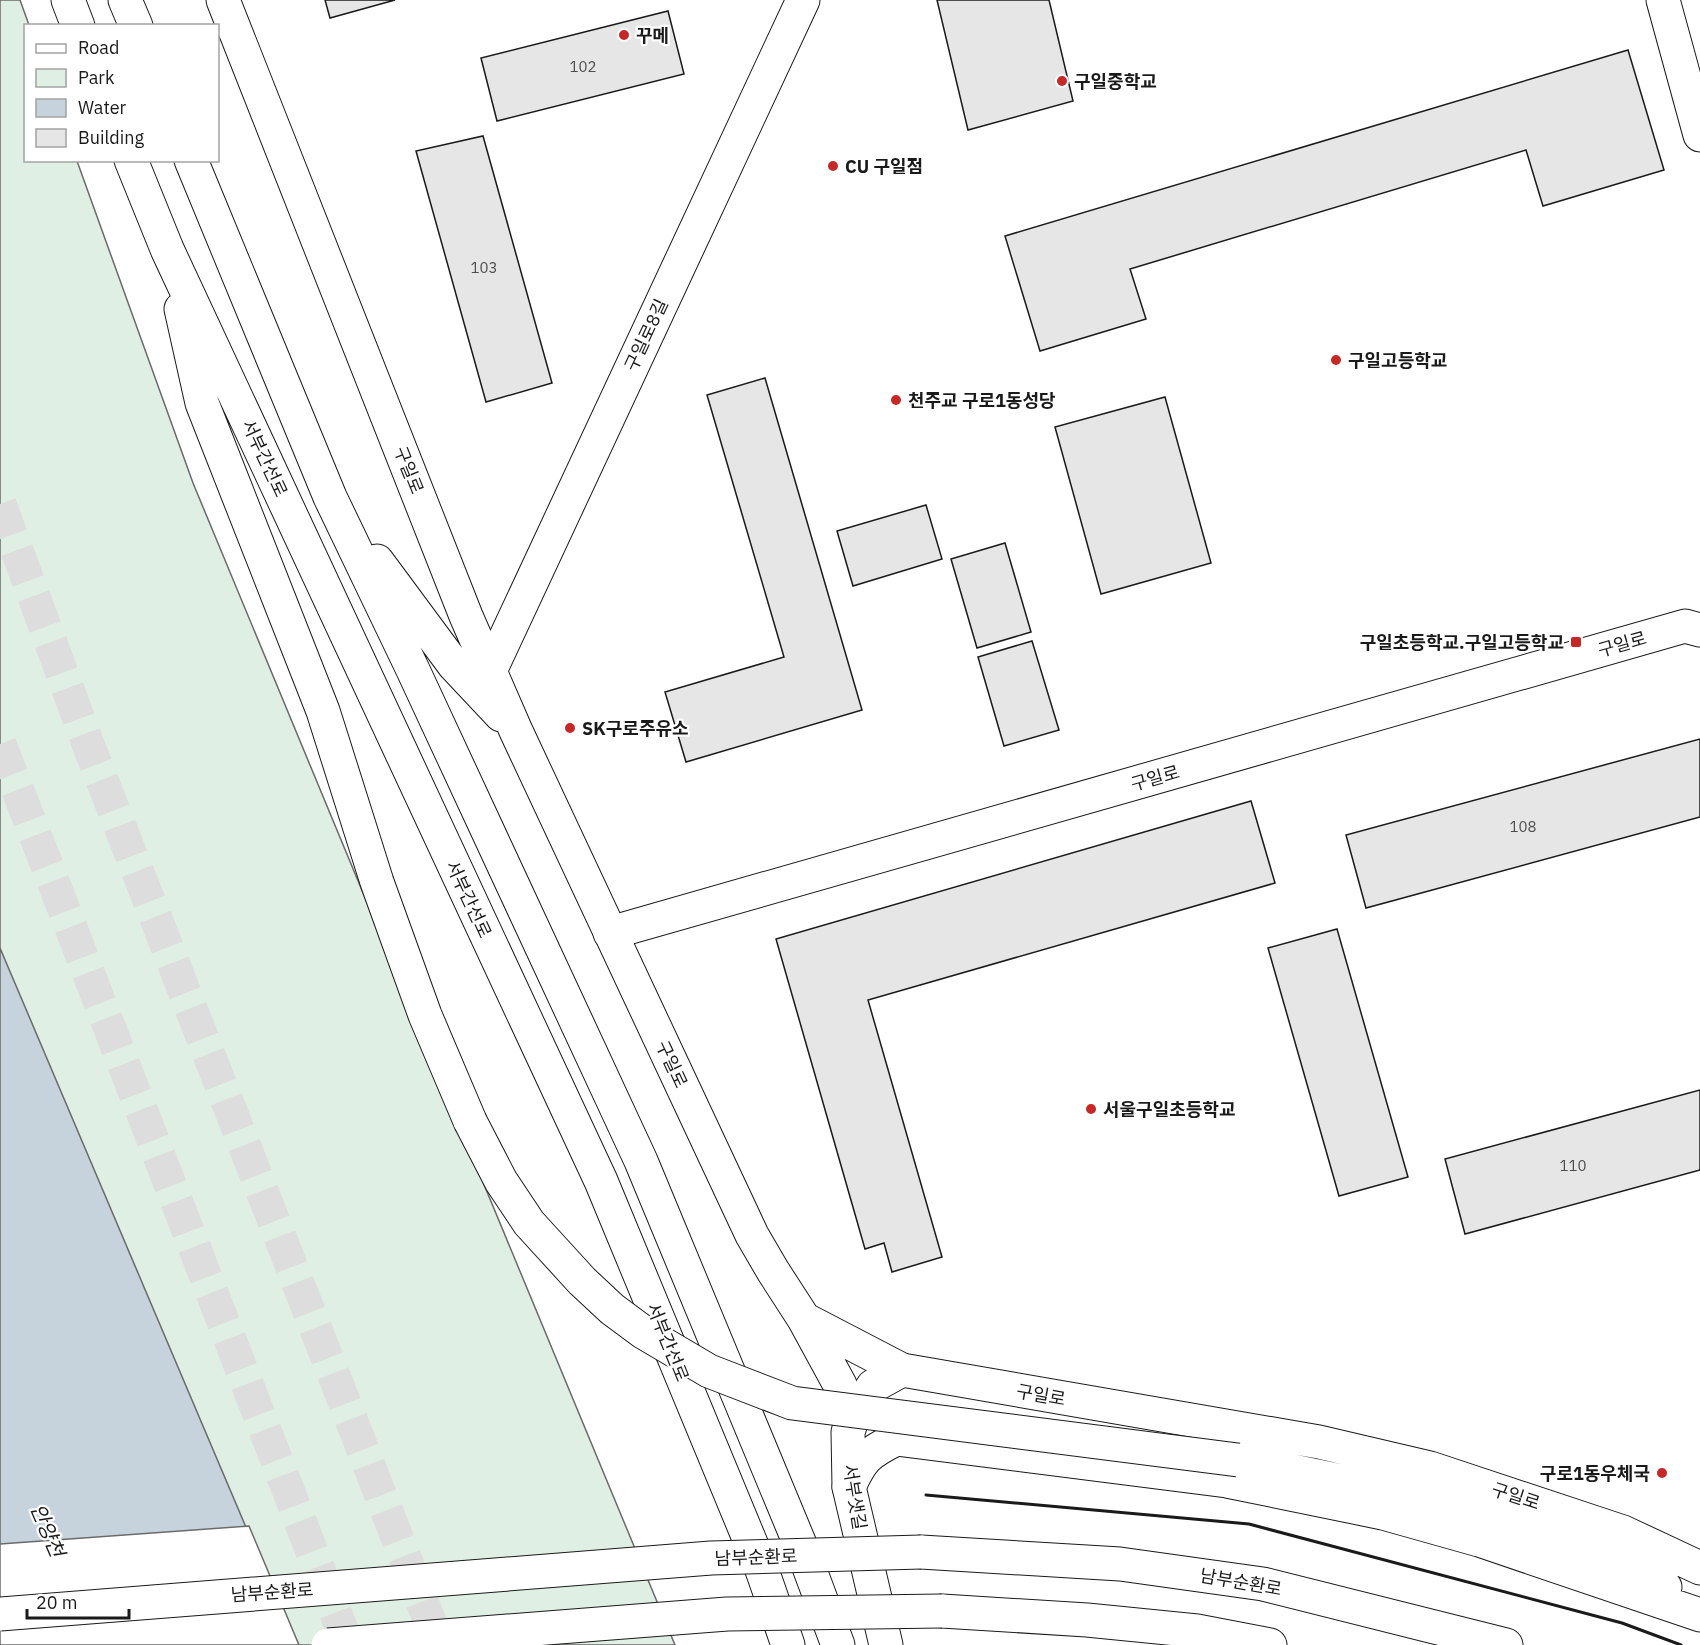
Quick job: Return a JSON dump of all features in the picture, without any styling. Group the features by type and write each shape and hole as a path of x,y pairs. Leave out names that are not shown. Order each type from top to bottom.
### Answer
{"main road":[{"path":"68,0 77,24"},
{"path":"125,0 135,24"},
{"name":"구일로","path":"223,0 466,616 516,731 752,1235 772,1271 804,1319 902,1370 1319,1442 1430,1468 1623,1532 1700,1568"},
{"name":"구일로8길","path":"490,671 803,0"},
{"path":"1663,0 1700,135"},
{"name":"서부간선로","path":"132,162 167,249 601,1182 757,1559 788,1645"},
{"path":"192,162 330,497 641,1161 804,1554 838,1645"},
{"path":"167,249 202,403 322,711 377,882 425,1015 470,1121 501,1181 530,1222 582,1281 612,1309 643,1332 709,1371 792,1403 1238,1460 1406,1494 1507,1520 1606,1556 1700,1605"},
{"path":"330,497 454,665 516,731"},
{"name":"구일로","path":"610,933 1684,626 1700,630"},
{"path":"804,1319 840,1385 853,1417"},
{"name":"서부샛길","path":"886,1645 849,1487 848,1432 853,1417 873,1386 902,1370"},
{"path":"849,1487 859,1466 866,1458 874,1450 896,1439 1227,1481 1383,1513 1458,1534 1700,1615"},
{"name":"남부순환로","path":"0,1614 711,1558 921,1552 1120,1564 1263,1584 1506,1645"},
{"path":"328,1645 727,1614 942,1611 1087,1620 1186,1630 1270,1645"}],"green space":[{"path":"0,0 20,0 29,24 24,24 24,162 77,162 193,483 675,1645 0,1645"}],"water":[{"name":"안양천","path":"0,948 296,1645 0,1645"}],"pier":[{"path":"249,1526 299,1645 0,1645 0,1544"}],"building":[{"path":"325,0 395,0 330,18"},
{"path":"937,0 1049,0 1073,101 968,130"},
{"path":"668,11 684,74 497,121 481,58"},
{"path":"1628,50 1664,170 1543,206 1526,150 1130,269 1146,319 1040,351 1005,236"},
{"path":"483,136 552,383 486,402 416,151"},
{"path":"765,378 862,710 686,762 665,692 784,657 707,395"},
{"path":"1165,397 1211,563 1101,594 1055,427"},
{"path":"926,505 942,559 853,586 837,531"},
{"path":"1005,543 1031,632 977,648 951,559"},
{"path":"1032,641 1059,730 1004,746 978,657"},
{"path":"1700,739 1700,817 1366,908 1346,835"},
{"path":"1251,801 1275,883 868,1000 942,1257 892,1272 884,1243 865,1249 776,939"},
{"path":"1337,929 1408,1177 1339,1196 1268,948"},
{"path":"1700,1090 1700,1170 1465,1234 1445,1159"}],"tunnel":[{"path":"0,504 88,744 439,1645"},
{"path":"0,744 348,1645"}],"wall":[{"path":"926,1495 1249,1524 1622,1623 1681,1645"}],"place":[{"name":"꾸메","path":"624,35"},
{"name":"구일중학교","path":"1062,81"},
{"name":"CU 구일점","path":"833,166"},
{"name":"구일고등학교","path":"1336,360"},
{"name":"천주교 구로1동성당","path":"896,400"},
{"name":"구일초등학교.구일고등학교","path":"1576,642"},
{"name":"SK구로주유소","path":"570,728"},
{"name":"서울구일초등학교","path":"1091,1109"},
{"name":"구로1동우체국","path":"1662,1473"}]}
